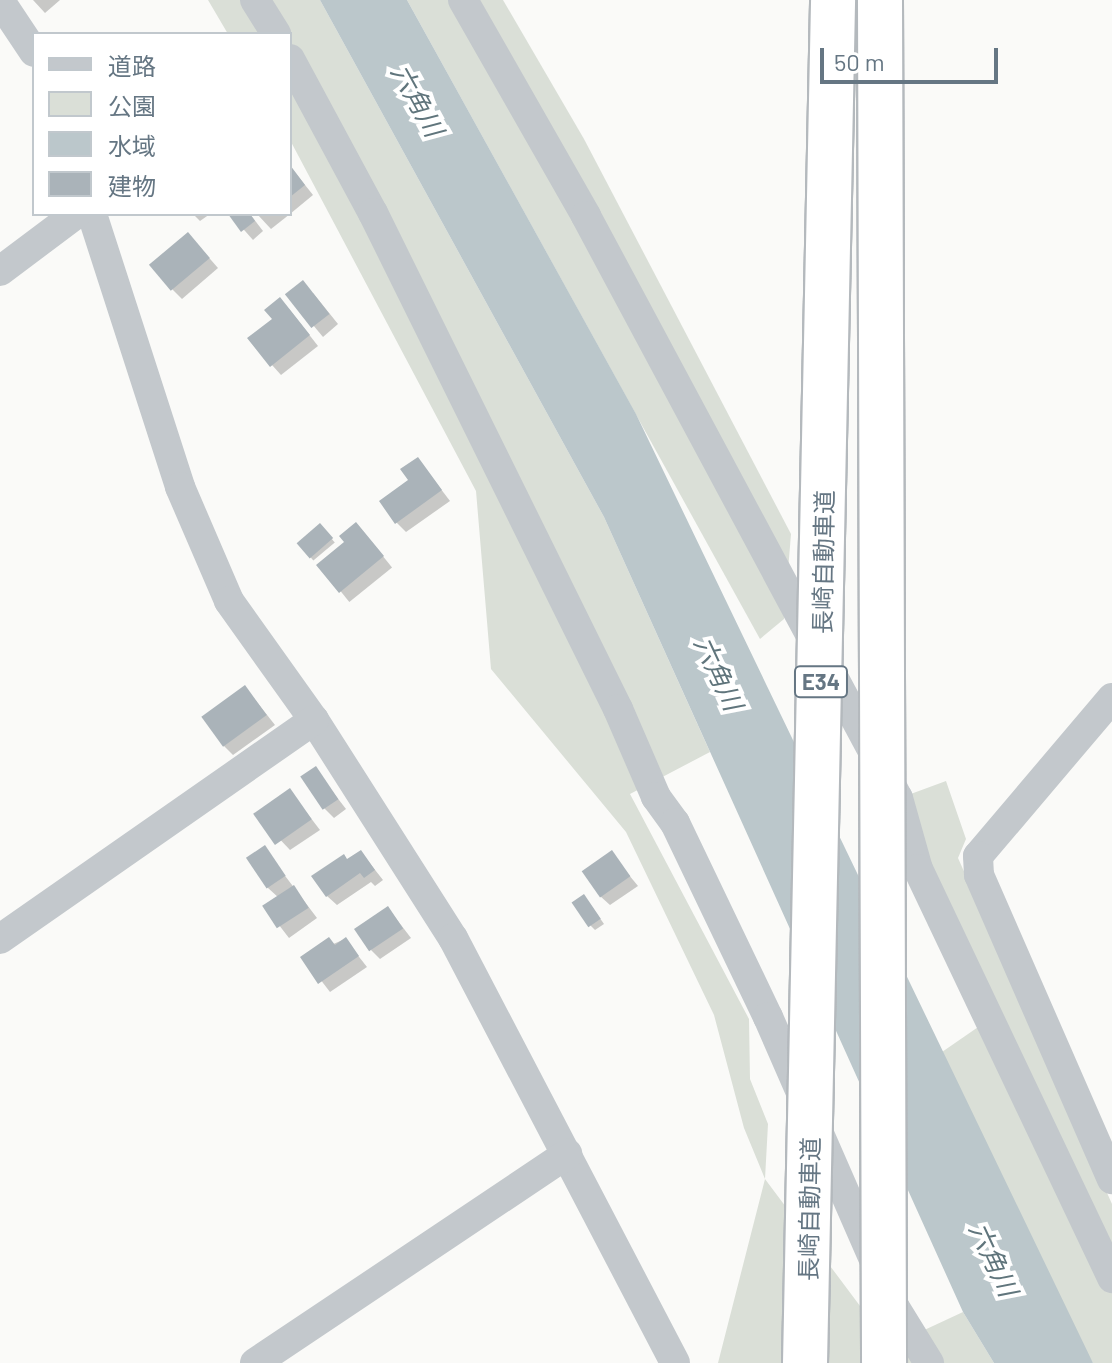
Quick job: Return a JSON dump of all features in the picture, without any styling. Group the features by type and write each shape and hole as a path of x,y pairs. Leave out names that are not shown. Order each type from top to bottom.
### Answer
{"highway":[{"name":"長崎自動車道","path":"805,1363 833,0"},
{"name":"E34","path":"880,0 884,1363"}],"street":[{"path":"255,0 275,32"},
{"path":"463,0 586,216 898,798 918,869 1112,1278"},
{"path":"0,1 32,49"},
{"path":"292,63 373,213 618,709 656,797 675,823 768,1017 894,1306 929,1363"},
{"path":"0,271 73,216"},
{"path":"93,216 180,487 229,601 314,720 453,938 675,1363"},
{"path":"1112,698 978,856 979,875 1112,1179"},
{"path":"0,939 314,720"},
{"path":"255,1363 567,1154"}],"green space":[{"path":"208,0 320,0 604,517 710,752 630,794 749,1019 750,1079 768,1124 765,1179 744,1128 714,1015 626,832 491,669 476,491 292,144 292,32 227,32"},
{"path":"407,0 503,0 584,139 791,534 784,619 760,639"},
{"path":"946,781 966,839 958,858 1112,1204 1112,1363 1093,1363 1074,1334 942,1052 997,1014 925,867 908,795"},
{"path":"765,1179 890,1346 963,1312 994,1363 718,1363"}],"water":[{"name":"六角川","path":"320,0 407,0 636,414 1093,1363 994,1363 963,1312 604,517"}],"building":[{"path":"292,168 305,185 292,195"},
{"path":"229,216 251,216 255,221 241,232"},
{"path":"188,232 210,258 171,291 149,265"},
{"path":"303,280 329,314 311,328 285,294"},
{"path":"280,297 310,335 270,367 247,338 272,319 264,310"},
{"path":"418,457 442,490 395,524 379,501 408,480 400,469"},
{"path":"356,522 384,556 339,593 316,565 344,542 339,536"},
{"path":"320,523 333,538 310,558 297,543"},
{"path":"245,685 267,715 223,747 201,717"},
{"path":"316,766 338,799 323,810 300,777"},
{"path":"290,788 312,819 275,845 253,814"},
{"path":"265,845 286,876 267,889 246,858"},
{"path":"361,850 375,870 364,878 360,873 326,897 311,876 344,854 347,859"},
{"path":"612,850 630,876 600,897 582,871"},
{"path":"294,885 309,908 277,928 262,906"},
{"path":"584,894 601,919 588,927 572,902"},
{"path":"388,906 403,928 369,951 354,929"},
{"path":"329,937 335,945 346,937 359,956 318,984 300,957"}]}
